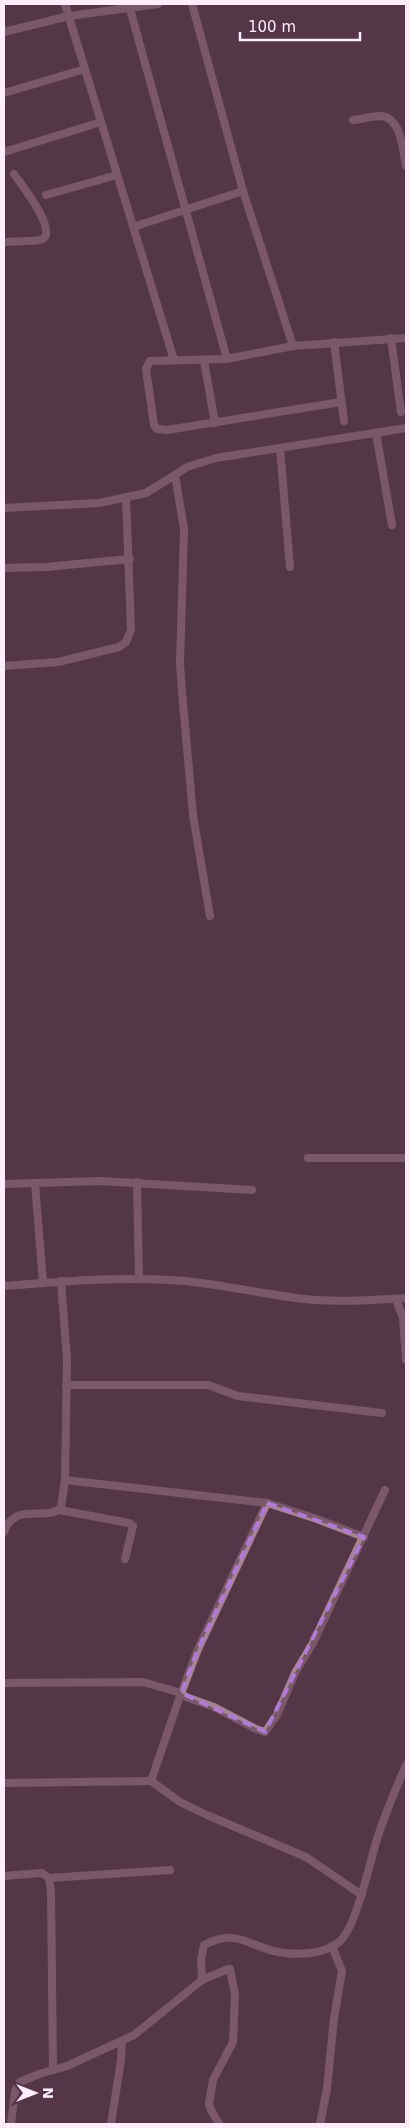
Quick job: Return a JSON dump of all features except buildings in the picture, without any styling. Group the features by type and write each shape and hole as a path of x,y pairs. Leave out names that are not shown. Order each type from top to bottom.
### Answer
{"street":[{"path":"65,4 174,360"},
{"path":"4,32 69,16 158,4"},
{"path":"192,4 244,191 293,346"},
{"path":"130,9 227,358"},
{"path":"4,93 85,69"},
{"path":"353,120 382,116 391,119 396,127 406,166"},
{"path":"4,152 101,122"},
{"path":"4,242 39,240 45,238 47,233 46,226 36,206 14,174"},
{"path":"46,196 117,175"},
{"path":"133,227 244,191"},
{"path":"391,338 401,412"},
{"path":"341,402 216,423 167,430 157,429 154,425 146,369 148,364 154,360 204,361 293,346 406,338"},
{"path":"334,342 344,421"},
{"path":"204,361 216,423"},
{"path":"4,508 99,503 146,493 200,461 406,428"},
{"path":"376,433 392,525"},
{"path":"280,448 290,567"},
{"path":"175,475 184,529 180,664 182,692 193,815 210,916"},
{"path":"4,666 58,662 118,648 126,642 131,630 130,558 126,497"},
{"path":"4,568 46,567 130,558"},
{"path":"308,1158 406,1158"},
{"path":"137,1182 139,1279"},
{"path":"4,1184 137,1182 252,1190"},
{"path":"35,1183 43,1283"},
{"path":"4,1286 61,1281 139,1279 186,1281 297,1298 339,1302 406,1298"},
{"path":"59,1510 62,1508 65,1480 67,1360 61,1281"},
{"path":"396,1298 403,1318 406,1360"},
{"path":"66,1385 208,1385 238,1396 382,1413"},
{"path":"65,1480 267,1503 364,1537"},
{"path":"4,1683 143,1682 181,1693 186,1697 214,1707 265,1732 277,1715 296,1673 313,1643 344,1573 364,1537 384,1490"},
{"path":"151,1781 181,1693 218,1606 267,1503"},
{"path":"4,1532 7,1523 15,1517 59,1510 129,1523 133,1526 125,1559"},
{"path":"202,1980 201,1952 204,1944 212,1940 225,1937 240,1938 283,1953 310,1953 340,1942 347,1931 362,1895 378,1836 406,1765"},
{"path":"4,1783 151,1781 180,1802 200,1812 306,1858 362,1895"},
{"path":"4,1876 42,1873 49,1878 170,1870"},
{"path":"49,1878 51,1891 53,2070"},
{"path":"320,2124 327,2089 334,2018 342,1971 332,1946"},
{"path":"11,2124 15,2091 20,2082 67,2066 134,2035 202,1980 230,1969 234,1981 235,2018 233,2042 213,2080 210,2103 210,2108 219,2124"},
{"path":"111,2124 121,2060 122,2041"}],"highlighted area":[{"path":"267,1503 364,1537 265,1732 181,1693 198,1649"}]}
